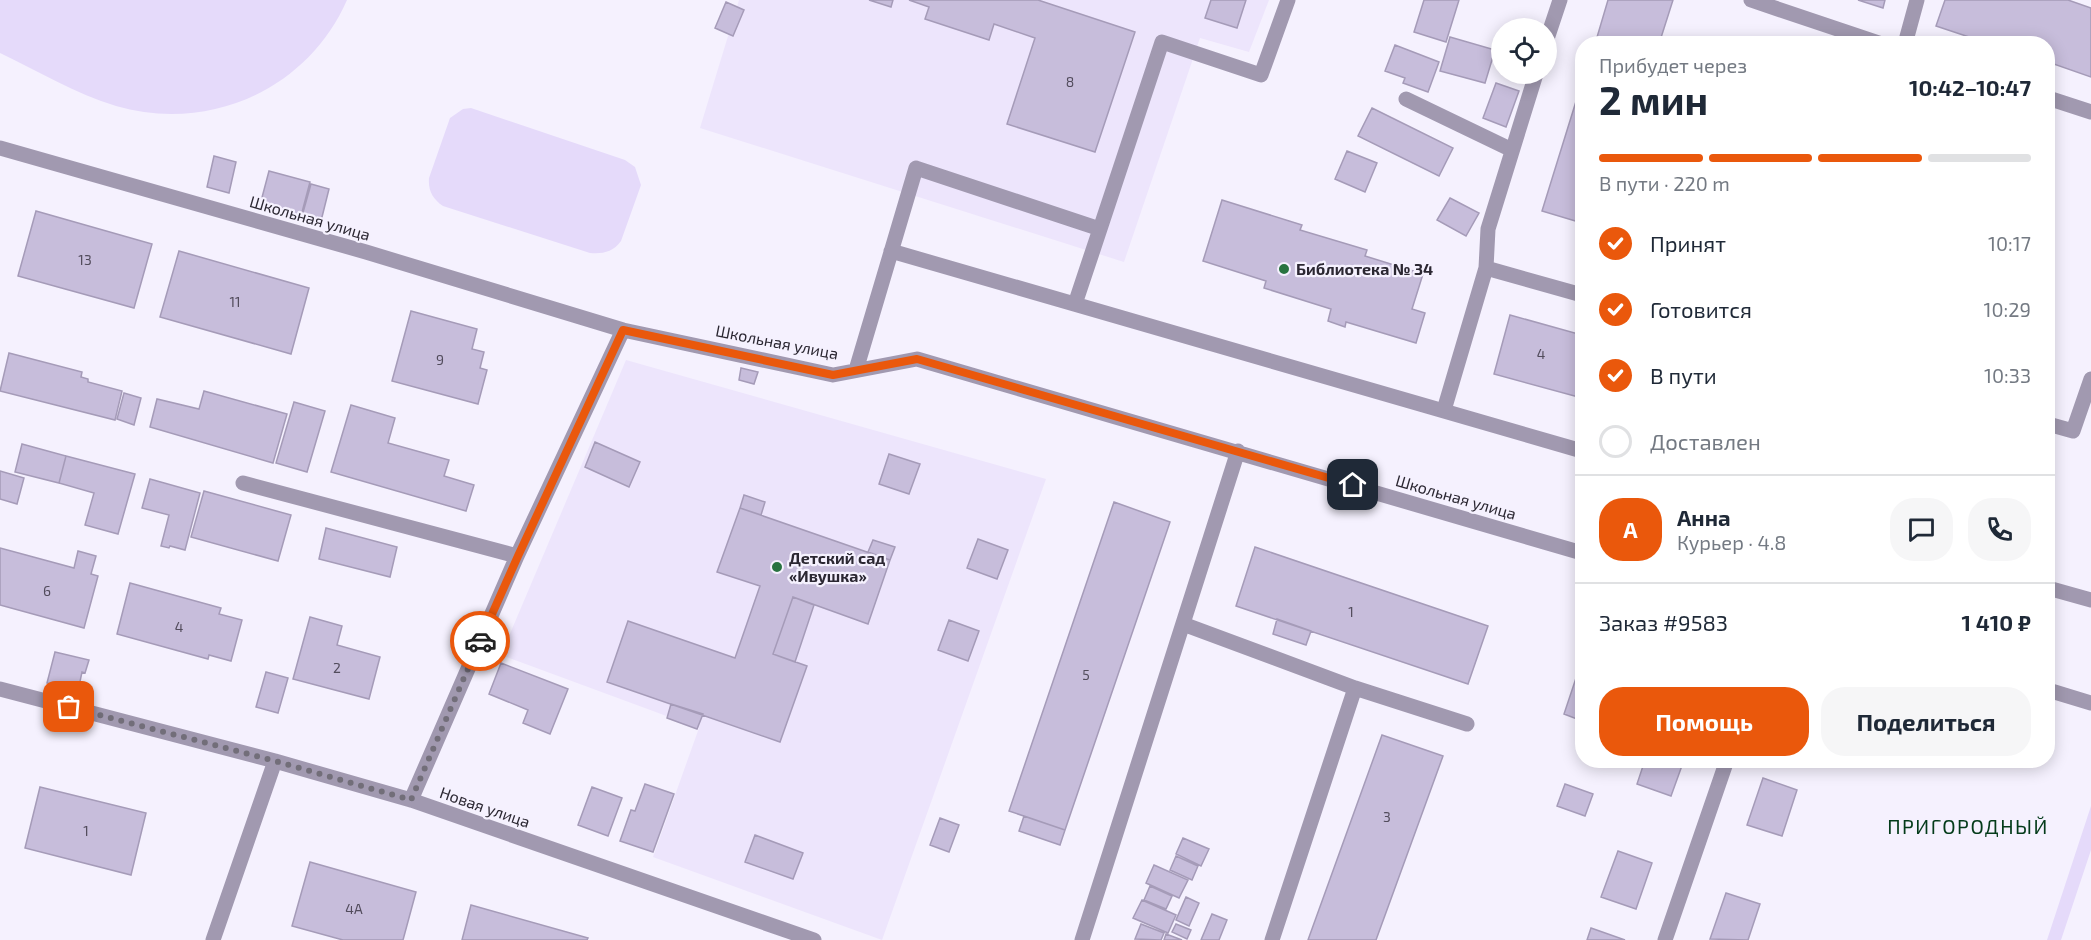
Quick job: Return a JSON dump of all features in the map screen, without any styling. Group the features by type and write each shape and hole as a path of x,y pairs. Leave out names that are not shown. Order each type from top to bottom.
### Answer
{"street":[{"path":"1075,304 1162,42 1261,75 1288,0"},
{"path":"1554,18 1560,0"},
{"path":"1751,0 1858,36"},
{"path":"1907,36 1917,0"},
{"path":"1444,410 1486,268 1488,228 1533,84"},
{"path":"1406,99 1512,150"},
{"path":"2055,100 2091,112"},
{"name":"Школьная улица","path":"0,148 366,252 623,330 833,375 917,359 1575,551"},
{"path":"855,370 916,168 1100,228"},
{"path":"891,251 1575,449"},
{"path":"1486,268 1575,293"},
{"path":"411,800 518,556 623,330"},
{"path":"2055,426 2073,431 2091,379"},
{"path":"1082,940 1238,452"},
{"path":"243,483 518,556"},
{"path":"2055,590 2091,600"},
{"path":"1183,624 1355,688 1467,724"},
{"path":"1272,940 1355,688"},
{"name":"Новая улица","path":"0,689 275,761 411,800 813,940"},
{"path":"2055,692 2091,702"},
{"path":"213,940 275,761"},
{"path":"1665,940 1725,768"}],"shaded area":[{"path":"0,0 347,0 330,31 308,58 282,80 252,96 220,108 186,113 151,113 101,101 0,53"},
{"path":"739,0 1269,0 1249,52 1200,38 1124,262 700,128"},
{"path":"471,108 625,160 635,167 641,185 618,245 607,252 590,253 443,206 436,200 430,191 429,178 450,118 463,109"},
{"name":"Детский сад «Ивушка»","path":"626,360 1046,479 882,940 653,857 699,728 501,655"},
{"path":"2091,806 2091,850 2061,940 2047,940"}],"building":[{"path":"869,0 893,0 891,7"},
{"path":"909,0 1038,0 1135,32 1095,152 1007,124 1035,38 994,24 989,40 925,19 929,7"},
{"path":"1211,0 1246,0 1237,28 1205,18"},
{"path":"1424,0 1459,0 1446,42 1414,32"},
{"path":"1608,0 1673,0 1662,36 1597,36"},
{"path":"1858,0 1885,0 1883,8"},
{"path":"1945,0 2068,0 2091,8 2091,77 2055,64 2055,36 1966,36 1936,26"},
{"path":"726,2 744,10 733,36 715,28"},
{"path":"1450,37 1491,49 1491,63 1485,83 1440,71"},
{"path":"1395,45 1439,62 1428,92 1403,83 1405,78 1385,71"},
{"path":"1496,84 1519,91 1506,127 1483,118"},
{"path":"1575,105 1575,221 1542,211"},
{"path":"1372,108 1453,148 1439,176 1358,136"},
{"path":"1347,151 1377,163 1365,192 1335,179"},
{"path":"214,156 236,162 229,193 207,187"},
{"path":"269,171 310,182 301,216 260,205"},
{"path":"311,184 329,189 321,221 302,216"},
{"path":"1450,198 1479,213 1466,236 1437,220"},
{"path":"1222,200 1302,225 1300,230 1367,250 1365,256 1423,274 1412,309 1425,313 1416,343 1346,322 1345,327 1328,321 1331,309 1264,288 1266,281 1203,261"},
{"path":"36,211 152,244 134,308 18,276"},
{"path":"179,251 309,288 291,354 160,317"},
{"path":"411,311 477,329 472,349 484,352 480,368 487,370 478,404 392,381"},
{"path":"1510,315 1575,333 1575,396 1494,374"},
{"path":"9,353 82,372 81,377 88,379 88,382 122,391 115,420 0,391"},
{"path":"741,368 758,372 754,384 739,380"},
{"path":"204,391 287,414 273,463 150,427 157,399 199,409"},
{"path":"124,393 141,398 134,425 117,419"},
{"path":"294,402 325,411 307,472 276,463"},
{"path":"351,405 395,418 388,443 449,460 444,476 474,485 466,511 331,472"},
{"path":"595,442 640,462 629,487 585,467"},
{"path":"22,444 66,456 59,483 15,472"},
{"path":"889,454 920,464 909,494 879,484"},
{"path":"66,456 135,474 118,534 85,525 94,493 59,483"},
{"path":"0,471 24,478 17,504 0,499"},
{"path":"150,479 200,493 185,550 161,546 169,515 142,508"},
{"path":"204,491 291,515 278,561 191,537"},
{"path":"744,495 765,502 761,515 740,508"},
{"path":"1114,502 1170,522 1065,830 1009,811"},
{"path":"740,508 890,560 868,624 793,597 773,654 807,666 780,742 607,682 628,621 735,658 760,586 717,572"},
{"path":"326,528 397,547 390,577 319,559"},
{"path":"978,539 1008,550 997,579 967,568"},
{"path":"873,540 895,547 890,560 868,552"},
{"path":"1255,547 1488,626 1468,684 1236,606"},
{"path":"0,548 74,568 78,551 96,556 91,574 98,576 84,628 0,605"},
{"path":"130,583 221,608 219,614 242,620 231,661 209,655 208,659 117,634"},
{"path":"793,597 814,605 795,662 773,654"},
{"path":"310,617 342,626 337,645 380,657 369,699 293,679"},
{"path":"1277,619 1311,631 1306,645 1273,634"},
{"path":"949,620 979,631 968,661 938,650"},
{"path":"55,652 89,660 85,673 82,672 78,691 47,683"},
{"path":"501,663 568,689 550,734 523,723 528,710 489,694"},
{"path":"266,672 288,678 278,713 256,707"},
{"path":"1575,681 1575,718 1564,714"},
{"path":"671,704 703,714 697,729 667,718"},
{"path":"1382,735 1443,756 1376,940 1308,940"},
{"path":"1642,768 1681,768 1671,796 1637,784"},
{"path":"1763,778 1797,790 1782,836 1747,825"},
{"path":"645,784 674,794 653,852 620,841 631,810 635,811"},
{"path":"1565,784 1593,794 1585,816 1557,806"},
{"path":"40,787 146,813 131,875 25,848"},
{"path":"592,787 622,798 608,836 578,825"},
{"path":"1024,816 1065,830 1060,845 1019,831"},
{"path":"940,818 959,825 949,852 930,845"},
{"path":"755,835 803,853 793,879 745,862"},
{"path":"1183,838 1209,849 1201,866 1176,854"},
{"path":"1618,851 1652,863 1636,909 1601,897"},
{"path":"1176,856 1198,866 1192,880 1170,870"},
{"path":"310,862 416,892 403,940 343,940 292,926"},
{"path":"1154,865 1188,880 1179,898 1146,883"},
{"path":"1150,886 1172,896 1166,909 1144,900"},
{"path":"1726,893 1760,904 1748,940 1710,939"},
{"path":"1186,897 1199,903 1189,926 1176,920"},
{"path":"1142,900 1176,915 1168,933 1133,918"},
{"path":"471,905 588,938 587,940 462,940"},
{"path":"1212,914 1227,920 1219,940 1201,940"},
{"path":"1141,924 1164,933 1161,940 1135,939"},
{"path":"1176,924 1191,930 1187,939 1172,932"},
{"path":"1591,928 1625,940 1587,940"},
{"path":"1166,934 1182,940 1164,940"}],"way so far":[{"path":"69,707 275,761 411,800 480,641"}],"place":[{"name":"Библиотека № 34","path":"1284,269"},
{"name":"Детский сад «Ивушка»","path":"777,567"}],"district":[{"name":"ПРИГОРОДНЫЙ","path":"1968,827"}],"route":[{"path":"480,641 623,330 833,375 917,359 1353,485"}]}
